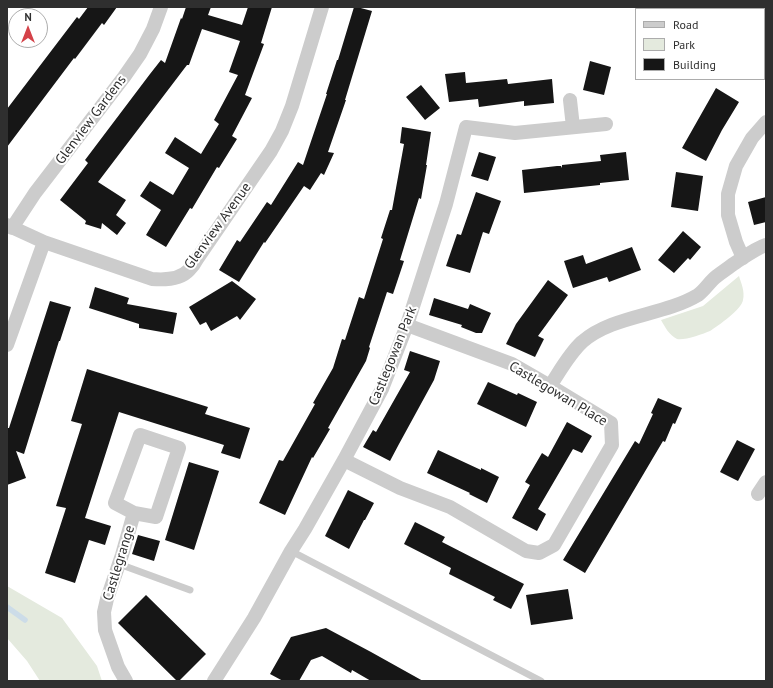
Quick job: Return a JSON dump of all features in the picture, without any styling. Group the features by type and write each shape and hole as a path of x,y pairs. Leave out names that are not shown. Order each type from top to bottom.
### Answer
{"street":[{"name":"Glenview Gardens","path":"9,226 124,77 140,54 153,29 161,7"},
{"name":"Glenview Avenue","path":"9,226 44,242 152,279 164,280 176,277 188,271 271,151 282,131 292,106 322,7"},
{"path":"570,100 573,127"},
{"path":"743,258 736,242 728,215 728,194 736,166 752,138 766,122"},
{"name":"Castlegowan Park","path":"214,681 254,618 382,390 407,325 446,204 466,127 515,133 606,124"},
{"path":"7,345 44,242"},
{"path":"550,386 570,354 598,331 618,323 676,306 699,294 717,276 760,247 766,245"},
{"name":"Castlegowan Place","path":"344,460 400,488 450,507 526,551 539,553 554,545 612,445 611,423 550,386 512,364 407,325"},
{"name":"Castlegrange","path":"140,435 179,448 156,517 134,513 115,503 140,435"},
{"path":"758,494 766,482"},
{"name":"Castlegrange","path":"126,681 118,667 105,630 104,612 106,600 119,564 134,513"}],"lane":[{"path":"291,551 540,681"},
{"path":"119,564 190,590"}],"green space":[{"path":"739,276 743,290 742,304 724,321 710,331 684,339 677,339 668,331 661,320 703,306"},
{"path":"7,586 62,618 97,666 102,681 40,681 27,661 7,638"}],"building":[{"path":"88,7 117,7 104,25 102,23 75,59 74,58 7,147 7,109 77,17 79,19"},
{"path":"186,7 211,7 208,15 242,25 248,7 272,7 261,43 264,44 245,95 252,98 232,136 237,139 219,168 217,167 192,209 190,208 166,247 146,235 161,210 140,196 150,181 173,195 189,168 165,153 175,137 201,154 219,124 214,120 238,75 229,72 240,41 202,29 189,65 187,65 98,182 126,200 116,215 126,223 117,235 102,223 101,229 85,224 86,221 60,200 88,163 85,160 150,74 161,60 165,63"},
{"path":"354,7 372,11 346,100 328,152 334,153 324,175 321,173 310,190 304,186 265,243 264,242 239,282 219,270 237,240 240,242 267,202 271,205 298,162 303,165"},
{"path":"590,61 611,67 604,95 583,90"},
{"path":"465,72 466,83 507,79 508,84 552,79 554,103 524,106 524,101 479,107 478,99 449,102 445,74"},
{"path":"421,85 440,108 425,120 406,97"},
{"path":"716,88 739,102 706,161 682,148"},
{"path":"402,127 431,132 421,199 419,198 400,260 404,261 393,294 387,292 369,347 366,361 328,428 330,429 313,458 312,457 285,515 259,503 279,460 283,461 333,368 342,339 345,340 359,297 364,299 383,239 381,238 390,210 392,210 404,144 400,143"},
{"path":"479,152 496,157 488,181 471,176"},
{"path":"626,152 629,180 600,183 600,185 524,193 522,170 557,166 561,166 562,168 562,165 601,161 600,155"},
{"path":"676,172 703,176 698,211 671,207"},
{"path":"476,192 501,201 489,234 483,232 470,273 446,266 457,234 461,235"},
{"path":"766,197 766,222 754,225 748,202"},
{"path":"683,231 701,247 690,260 688,258 674,273 658,260"},
{"path":"632,247 641,270 609,282 607,277 573,288 564,261 583,255 586,264"},
{"path":"548,280 568,295 538,336 544,339 535,357 506,344 516,324"},
{"path":"232,281 256,299 240,320 237,316 211,331 206,322 200,325 189,307"},
{"path":"95,287 129,298 127,304 177,313 173,334 139,328 139,324 89,308"},
{"path":"434,298 468,309 470,304 491,313 482,333 476,333 461,327 462,325 429,315"},
{"path":"50,301 71,307 24,454 16,451 26,478 7,485 7,428 9,428"},
{"path":"410,351 440,361 434,380 390,461 363,447 373,430 376,432 410,372 404,370"},
{"path":"87,369 208,407 205,414 250,428 240,459 221,453 224,445 119,412 85,518 111,526 105,545 89,540 75,583 45,573 66,508 56,506 82,424 71,421"},
{"path":"488,382 537,402 526,427 477,404"},
{"path":"658,398 682,408 675,424 673,423 665,442 663,441 585,573 563,560 635,441 639,444 653,414 651,413"},
{"path":"567,422 592,436 582,453 573,449 538,509 546,514 537,531 512,518 530,485 525,482 542,453 548,457"},
{"path":"737,440 755,449 738,481 720,472"},
{"path":"438,450 499,477 487,503 469,494 470,493 427,473"},
{"path":"189,462 219,471 194,550 165,540"},
{"path":"348,490 374,503 349,549 325,536"},
{"path":"415,522 445,537 442,542 524,584 511,609 493,600 495,597 449,574 451,568 404,544"},
{"path":"138,535 160,541 154,561 132,554"},
{"path":"568,589 573,619 531,625 526,595"},
{"path":"146,595 206,654 179,681 177,681 118,623"},
{"path":"326,628 423,681 371,681 352,670 351,673 322,656 311,660 299,681 283,681 270,674 291,637"}],"waterway":[{"path":"7,607 25,620"}]}
